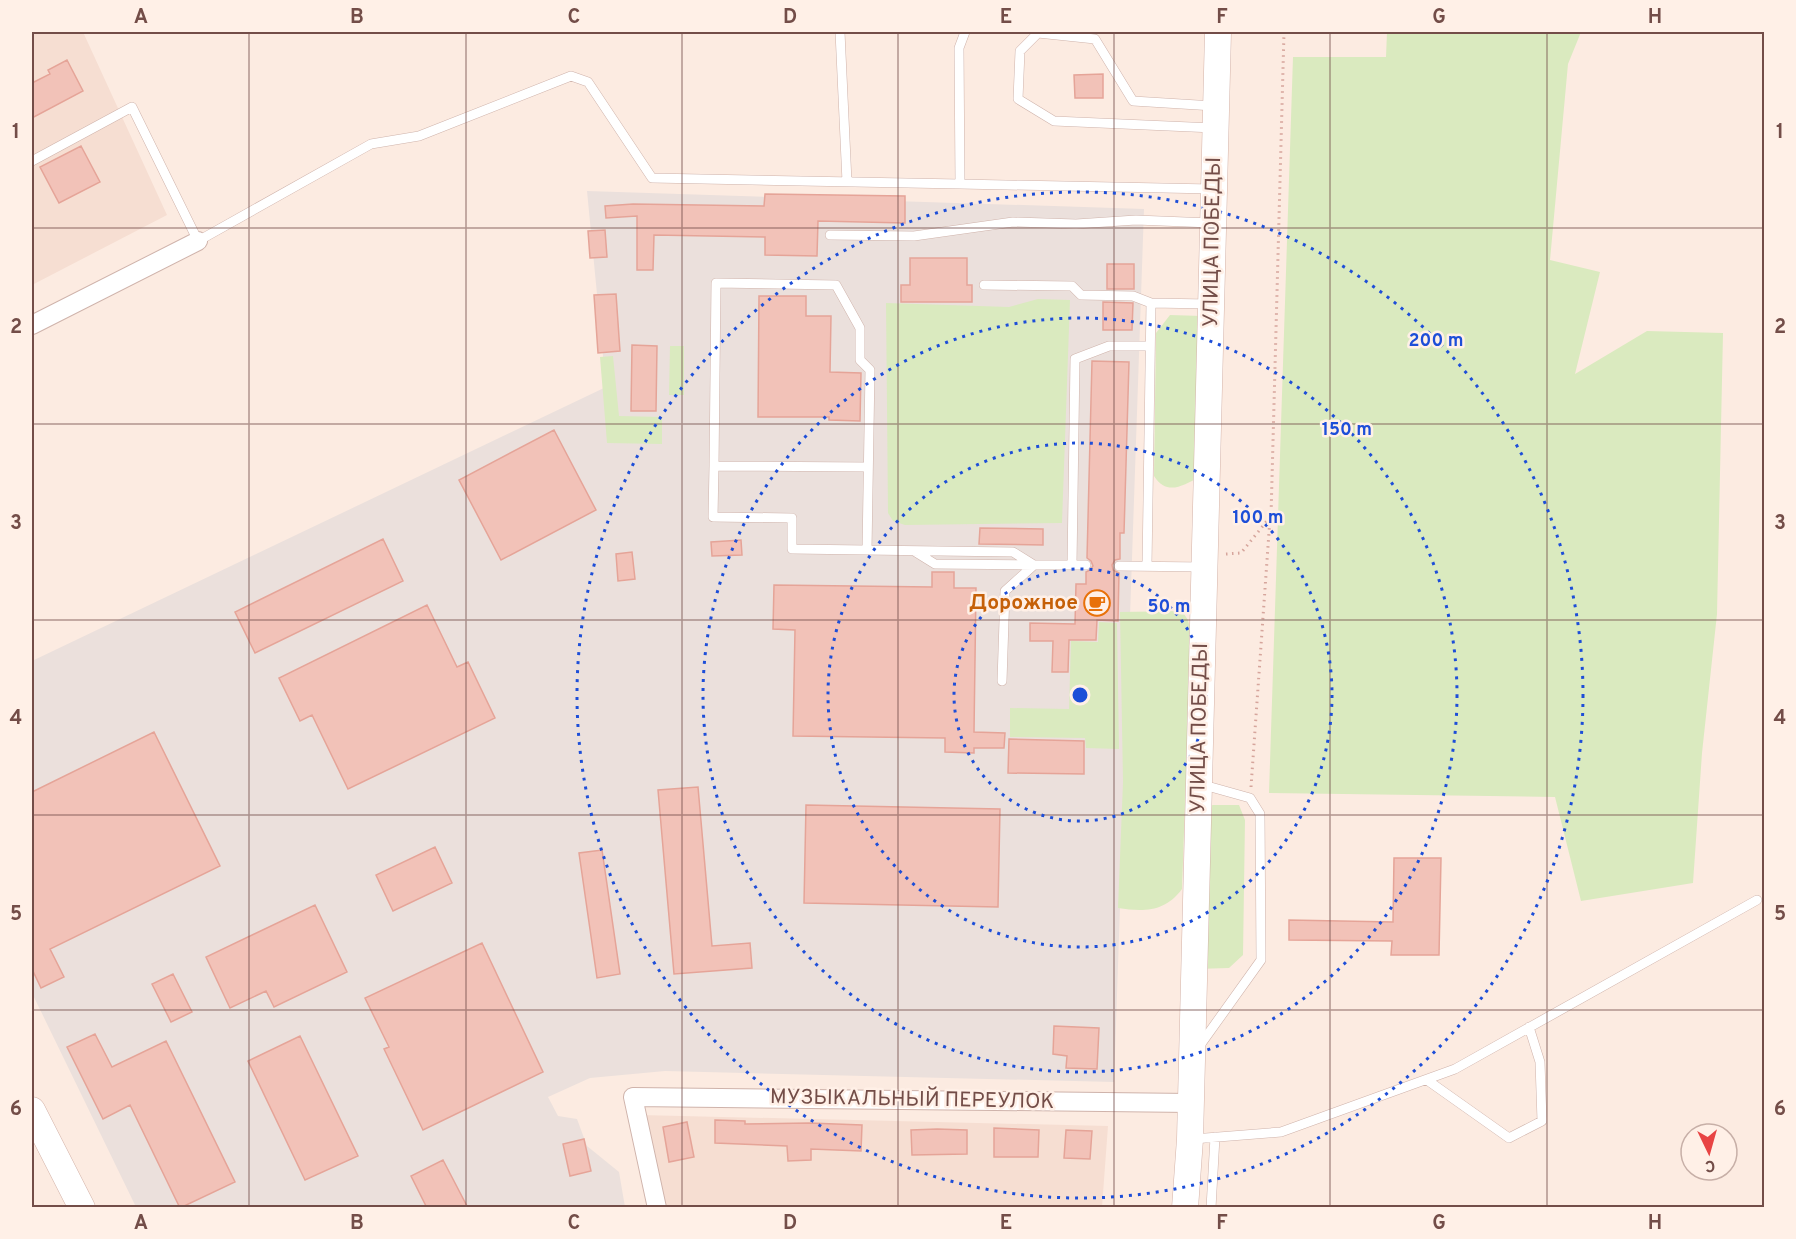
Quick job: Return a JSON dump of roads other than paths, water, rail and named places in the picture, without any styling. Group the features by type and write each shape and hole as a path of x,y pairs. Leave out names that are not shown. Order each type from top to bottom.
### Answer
{"main road":[{"name":"УЛИЦА ПОБЕДЫ","path":"1185,1208 1203,1138 1191,1103 1216,117 1216,33"},
{"path":"32,1110 82,1208"}],"street":[{"path":"32,325 198,241"},
{"name":"МУЗЫКАЛЬНЫЙ ПЕРЕУЛОК","path":"657,1208 633,1097 1191,1103"}],"lane":[{"path":"840,32 848,182"},
{"path":"960,184 959,48 965,32"},
{"path":"1038,33 1095,39 1132,101 1216,117 1054,121 1018,99 1020,51 1038,33"},
{"path":"32,161 132,107 198,241 371,144 419,136 571,76 588,82 652,178 1214,189"},
{"path":"830,235 914,236 1012,222 1076,224 1136,220 1213,223"},
{"path":"867,550 870,370 860,360 860,328 836,285 716,283 713,517 792,518 792,549 914,551 935,564 1086,565"},
{"path":"984,285 1072,286 1082,295 1133,296 1151,303 1211,304"},
{"path":"1147,566 1151,303"},
{"path":"1072,565 1075,359 1109,346 1150,346"},
{"path":"714,466 868,467"},
{"path":"1119,566 1205,561"},
{"path":"1002,681 1005,591 1034,565"},
{"path":"1192,1058 1261,960 1260,814 1250,798 1199,783"},
{"path":"1211,1208 1203,1138 1281,1132 1455,1069 1757,900"},
{"path":"1427,1080 1509,1138 1542,1121 1540,1062 1529,1027"}],"place":[{"name":"Дорожное","path":"1097,603"}]}
